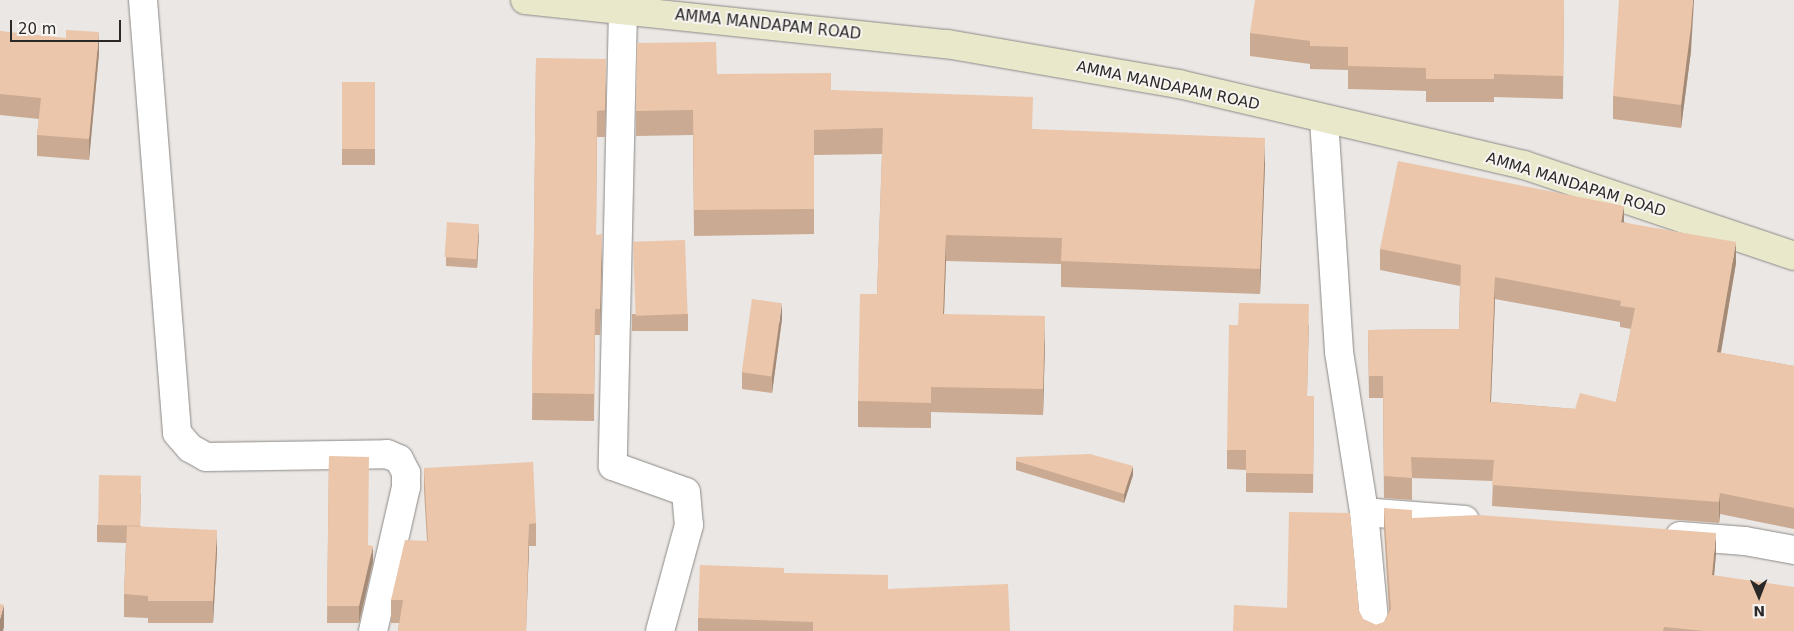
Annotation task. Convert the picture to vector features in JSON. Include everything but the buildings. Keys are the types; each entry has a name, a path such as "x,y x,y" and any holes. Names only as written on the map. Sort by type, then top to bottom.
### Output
{"main road":[{"name":"AMMA MANDAPAM ROAD","path":"525,0 947,44 1179,84 1524,165 1794,256"}],"street":[{"path":"143,0 177,433 190,448 206,457 387,454 399,460 406,473 406,487 373,631"},
{"path":"623,10 613,466 686,492 689,525 660,631"},
{"path":"1324,119 1340,352 1364,512 1375,631"},
{"path":"1364,512 1490,522"},
{"path":"1655,534 1745,541 1794,550"}]}
